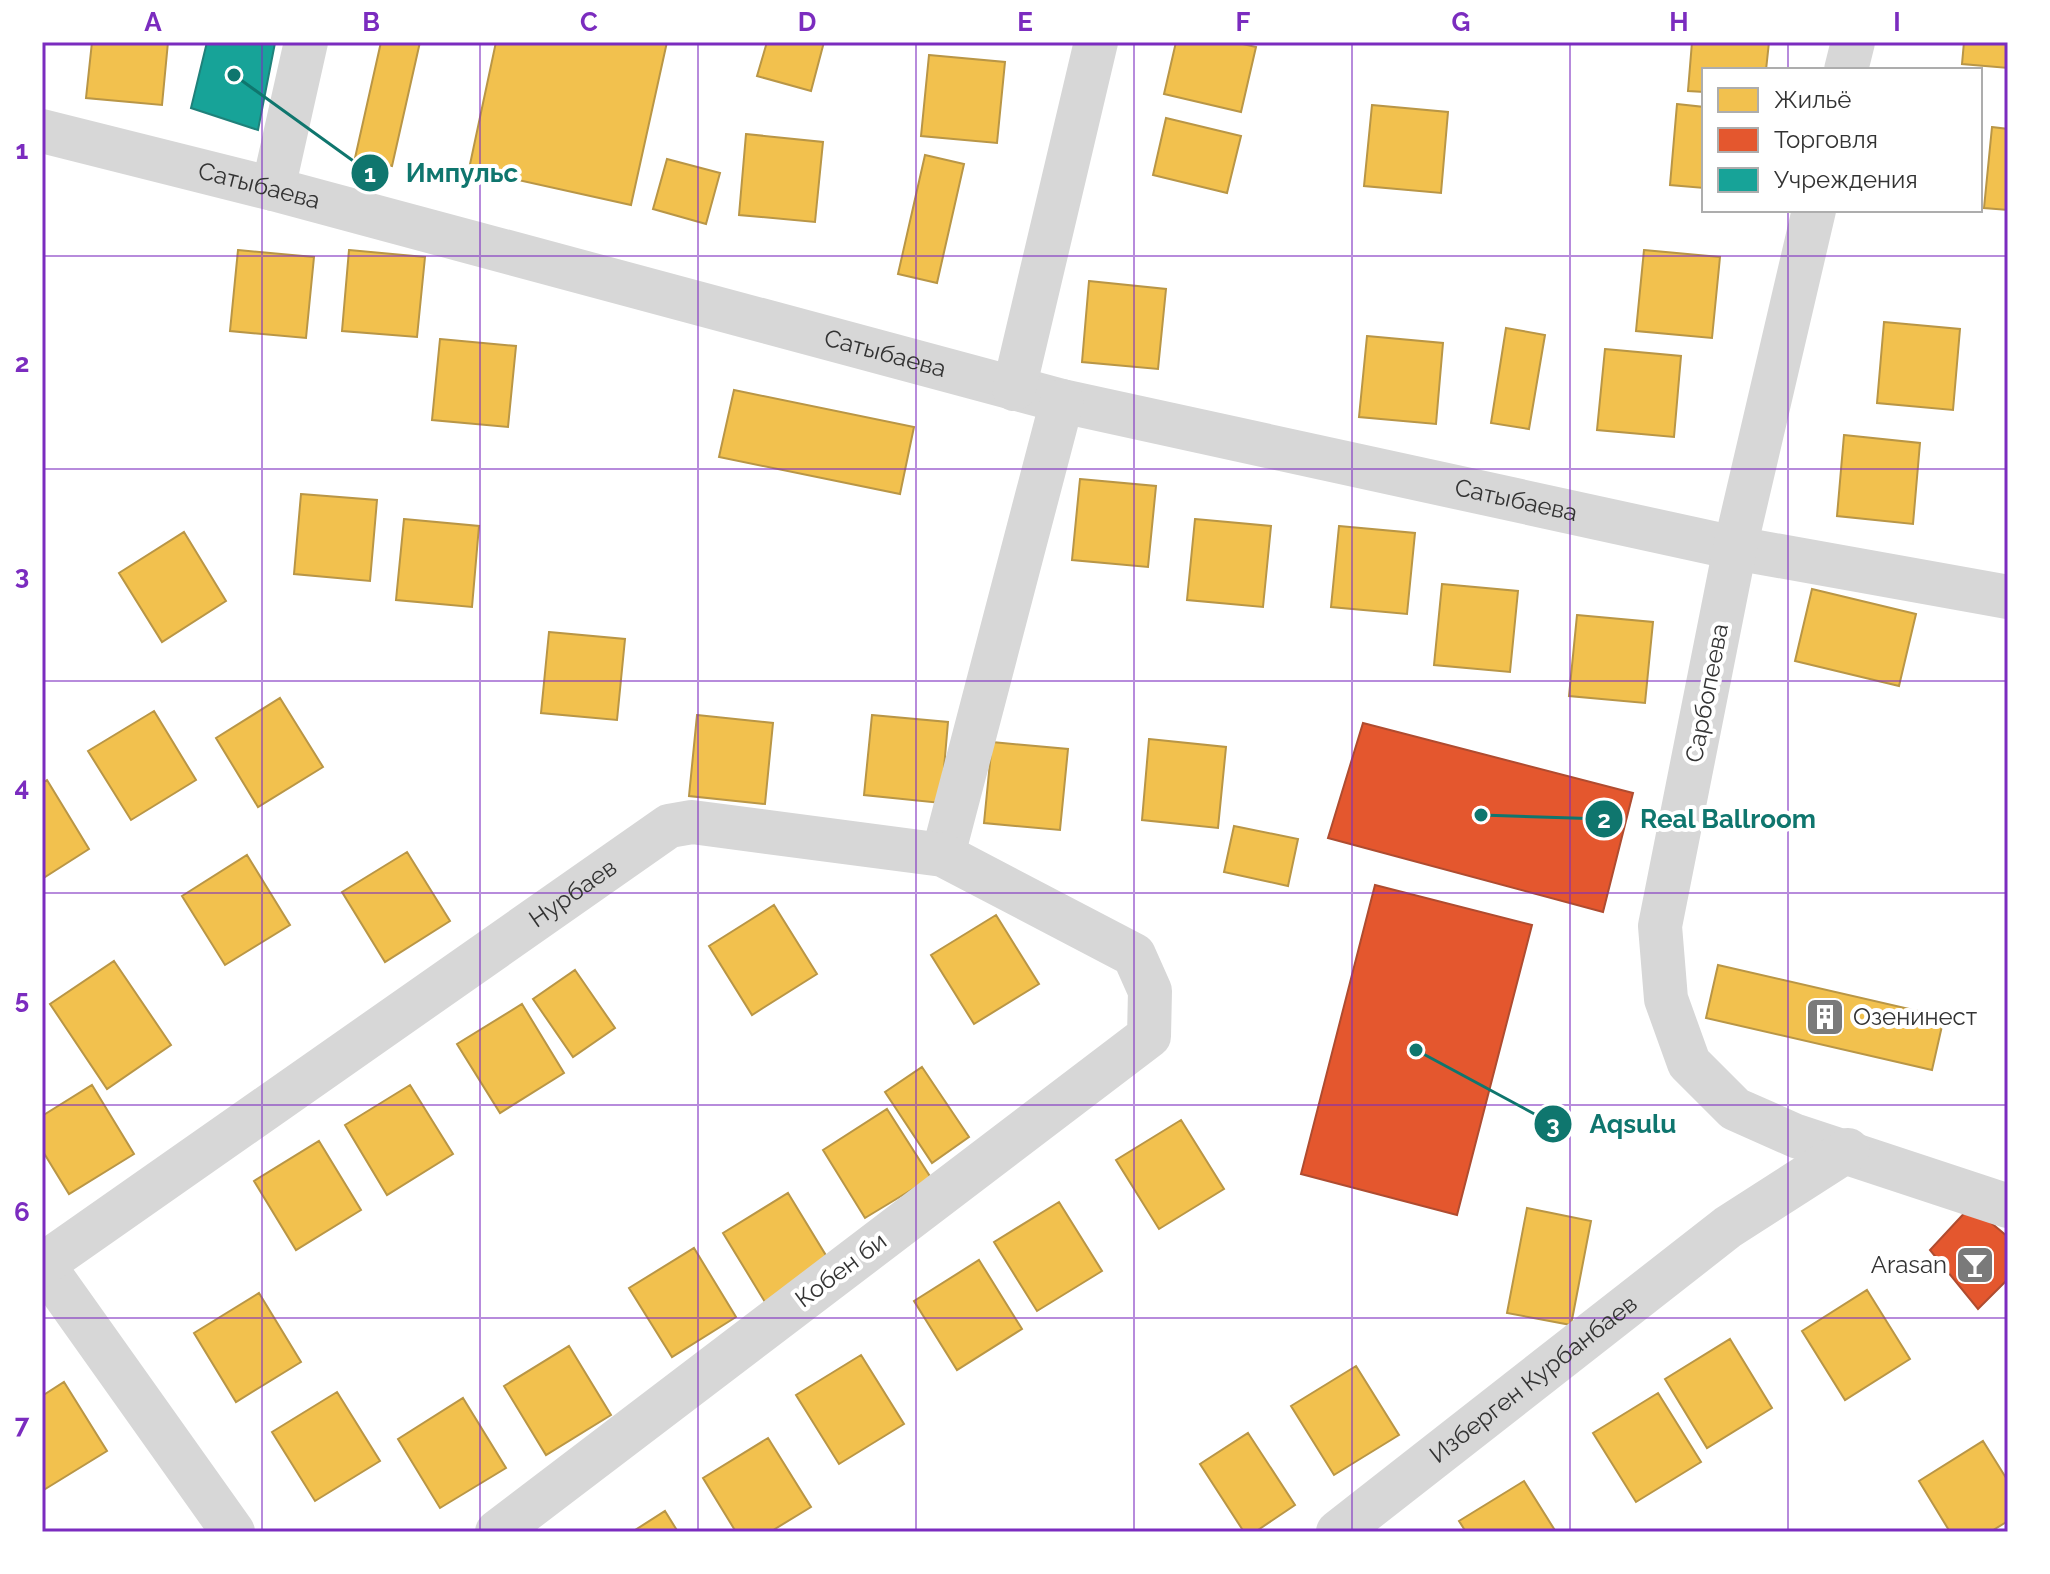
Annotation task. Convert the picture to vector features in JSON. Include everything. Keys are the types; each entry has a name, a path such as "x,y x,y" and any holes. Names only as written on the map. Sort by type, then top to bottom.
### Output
{"street":[{"path":"273,189 306,42"},
{"path":"1014,389 1096,42"},
{"path":"1846,68 1853,42"},
{"name":"Сатыбаева","path":"42,131 273,189 1062,401 1735,548 2008,597"},
{"name":"Сарбопеева","path":"1814,212 1735,548 1660,926 1666,999 1689,1063 1735,1109 1796,1136 1848,1150 2008,1206"},
{"path":"943,855 1062,401"},
{"name":"Нурбаев","path":"42,1264 669,826 692,822 943,855 1134,955 1150,991"},
{"name":"Кобен би","path":"497,1532 1149,1036 1150,991"},
{"name":"Изберген Курбанбаев","path":"1338,1532 1728,1227 1848,1150"},
{"path":"42,1264 233,1532"}],"building: Жильё":[{"path":"92,42 168,42 162,105 86,98"},
{"path":"381,42 420,42 392,166 355,158"},
{"path":"496,42 667,42 631,205 469,169"},
{"path":"767,42 824,42 811,91 757,76"},
{"path":"1176,42 1234,42 1256,47 1241,112 1164,94"},
{"path":"1692,42 1769,42 1766,68 1702,68 1702,92 1688,91"},
{"path":"1964,42 2008,42 2008,68 1962,64"},
{"path":"929,55 1005,62 997,143 921,136"},
{"path":"1677,104 1702,107 1702,188 1670,185"},
{"path":"1372,105 1448,112 1441,193 1364,186"},
{"path":"1166,118 1241,136 1227,193 1153,175"},
{"path":"1992,127 2008,129 2008,210 1984,208"},
{"path":"746,134 823,142 815,222 739,215"},
{"path":"925,155 964,164 937,283 898,274"},
{"path":"667,159 720,173 706,224 653,209"},
{"path":"238,250 314,257 306,338 230,331"},
{"path":"349,250 425,257 417,337 342,331"},
{"path":"1644,250 1720,257 1712,338 1636,331"},
{"path":"1089,281 1166,289 1158,369 1082,362"},
{"path":"1884,322 1960,329 1953,410 1877,403"},
{"path":"1506,328 1545,335 1529,429 1491,423"},
{"path":"1367,336 1443,343 1436,424 1359,417"},
{"path":"440,339 516,346 508,427 432,420"},
{"path":"1605,349 1681,356 1674,437 1597,430"},
{"path":"734,390 914,427 900,494 719,457"},
{"path":"1844,435 1920,443 1913,524 1837,516"},
{"path":"1080,479 1156,486 1148,567 1072,560"},
{"path":"301,494 377,500 370,581 294,574"},
{"path":"404,519 479,526 472,607 396,600"},
{"path":"1195,519 1271,526 1263,607 1187,600"},
{"path":"1339,526 1415,533 1407,614 1331,607"},
{"path":"184,532 226,601 162,642 119,573"},
{"path":"1442,584 1518,591 1510,672 1434,665"},
{"path":"1812,589 1916,614 1899,686 1795,661"},
{"path":"1577,615 1653,622 1645,703 1569,696"},
{"path":"549,632 625,639 617,720 541,713"},
{"path":"280,698 323,767 258,807 216,738"},
{"path":"154,711 196,780 131,820 88,751"},
{"path":"697,715 773,723 765,804 689,796"},
{"path":"872,715 948,722 941,803 864,795"},
{"path":"1149,739 1226,747 1218,828 1142,820"},
{"path":"992,742 1068,749 1060,830 984,823"},
{"path":"47,780 89,849 42,879 42,783"},
{"path":"1234,826 1298,839 1288,886 1224,872"},
{"path":"407,852 450,921 385,962 342,892"},
{"path":"247,855 290,925 225,965 182,896"},
{"path":"774,905 817,974 752,1015 709,946"},
{"path":"996,915 1039,984 974,1024 931,955"},
{"path":"114,961 171,1045 107,1089 50,1004"},
{"name":"Озенинест","path":"1718,965 1944,1017 1932,1070 1706,1018"},
{"path":"575,970 615,1028 573,1057 533,999"},
{"path":"522,1004 564,1073 500,1113 457,1044"},
{"path":"922,1067 969,1137 932,1163 885,1092"},
{"path":"92,1085 134,1154 69,1194 42,1150 42,1116"},
{"path":"410,1085 453,1154 387,1195 345,1125"},
{"path":"887,1109 931,1178 865,1218 823,1150"},
{"path":"1181,1120 1224,1189 1159,1229 1116,1160"},
{"path":"319,1141 361,1210 296,1250 254,1181"},
{"path":"788,1193 830,1262 765,1302 723,1233"},
{"path":"1059,1202 1102,1271 1037,1311 994,1242"},
{"path":"1527,1208 1591,1221 1571,1325 1507,1313"},
{"path":"694,1248 736,1317 672,1357 629,1288"},
{"path":"979,1260 1022,1329 957,1370 914,1301"},
{"path":"1867,1290 1910,1359 1845,1400 1802,1331"},
{"path":"259,1293 301,1362 236,1402 194,1333"},
{"path":"1730,1339 1772,1408 1707,1448 1665,1379"},
{"path":"569,1346 611,1415 546,1455 504,1386"},
{"path":"861,1355 904,1424 839,1464 796,1395"},
{"path":"1356,1366 1399,1435 1334,1475 1291,1406"},
{"path":"64,1382 107,1451 42,1491 42,1396"},
{"path":"337,1392 380,1461 315,1501 272,1432"},
{"path":"1658,1393 1701,1462 1636,1502 1593,1433"},
{"path":"463,1398 506,1468 440,1508 398,1439"},
{"path":"1248,1433 1295,1505 1255,1532 1244,1532 1200,1464"},
{"path":"768,1438 811,1507 770,1532 736,1532 703,1478"},
{"path":"1983,1441 2008,1481 2008,1521 1990,1532 1950,1532 1919,1481"},
{"path":"1524,1481 1556,1532 1466,1532 1459,1521"},
{"path":"665,1511 678,1532 632,1532"}],"building: Торговля":[{"path":"1363,723 1633,793 1603,912 1328,838"},
{"path":"1375,885 1532,925 1457,1215 1301,1174"},
{"name":"Arasan","path":"1971,1206 2008,1237 2008,1279 1978,1309 1930,1250"}],"building: Учреждения":[{"path":"207,42 275,43 258,130 191,108"}],"place":[{"name":"Импульс","path":"234,75"},
{"name":"Real Ballroom","path":"1481,815"},
{"name":"Озенинест","path":"1825,1017"},
{"name":"Aqsulu","path":"1416,1050"},
{"name":"Arasan","path":"1975,1265"}]}
